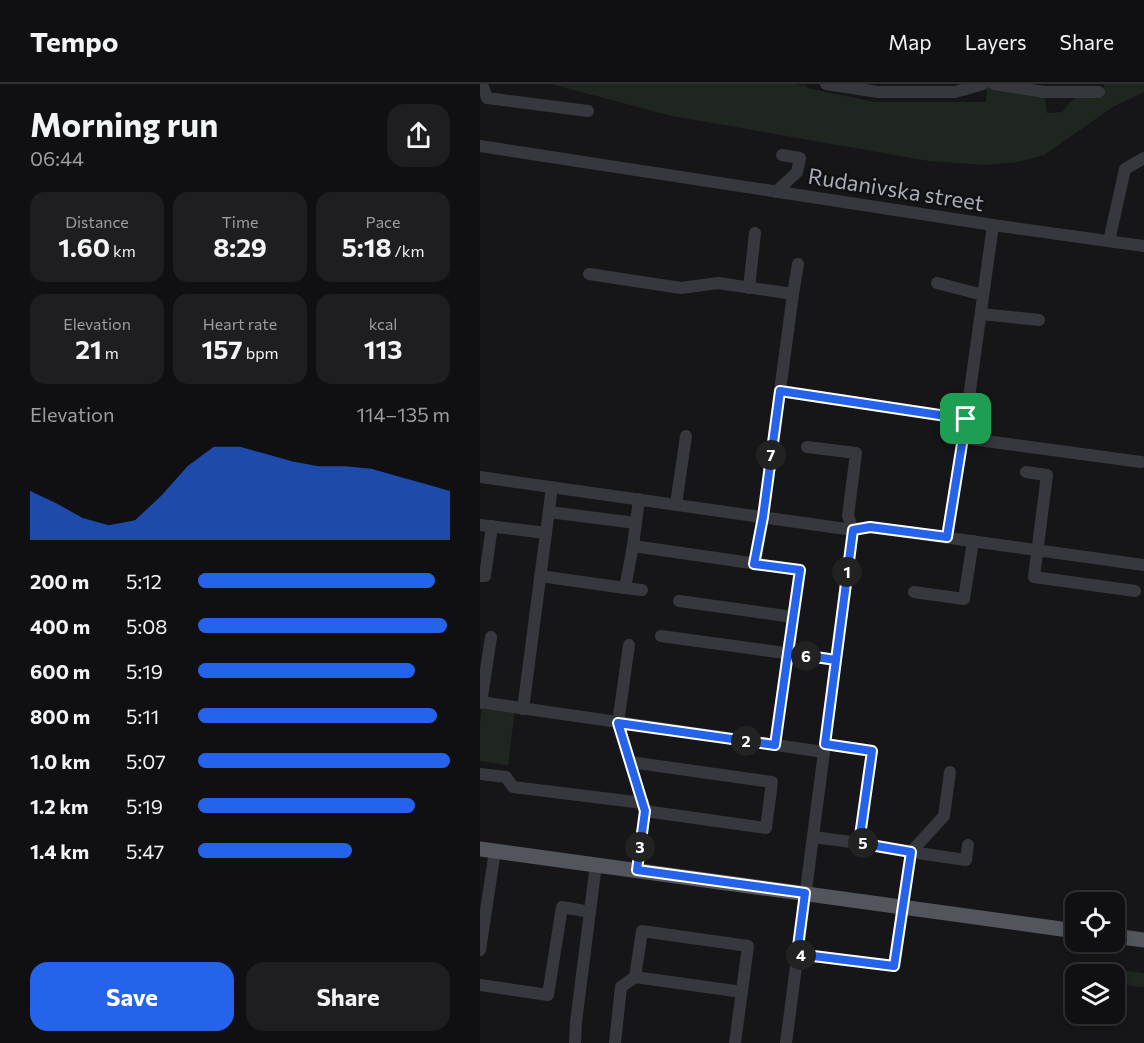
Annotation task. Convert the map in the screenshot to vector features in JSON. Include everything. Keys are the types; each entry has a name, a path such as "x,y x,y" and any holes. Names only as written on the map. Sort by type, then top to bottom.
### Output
{"main road":[{"path":"487,850 1065,929"},
{"path":"1125,937 1144,940"}],"street":[{"path":"482,84 487,99 588,111"},
{"path":"826,84 878,92 955,92 982,84"},
{"path":"994,84 1044,92 1099,92"},
{"name":"Rudanivska street","path":"480,146 993,225 947,537"},
{"path":"776,192 797,172 800,158 782,155"},
{"path":"1109,241 1125,169 1144,158"},
{"path":"993,225 1144,246"},
{"path":"748,288 755,233"},
{"path":"754,564 763,517 798,264"},
{"path":"589,274 681,288 718,283 793,294"},
{"path":"937,283 983,295"},
{"path":"981,314 1039,320"},
{"path":"780,391 966,419"},
{"path":"676,504 686,436"},
{"path":"963,438 1141,462"},
{"path":"786,1043 853,530 848,516 856,453 807,447"},
{"path":"1026,472 1047,475 1034,577 1135,591"},
{"path":"480,477 853,530 870,527 1144,565"},
{"path":"523,709 552,487"},
{"path":"625,588 639,499"},
{"path":"549,512 636,523"},
{"path":"480,576 485,576 486,525 546,533"},
{"path":"914,592 964,599 972,541"},
{"path":"633,546 800,570 775,745"},
{"path":"540,576 642,590"},
{"path":"679,600 793,617"},
{"path":"661,636 836,660"},
{"path":"491,637 481,703 775,745 872,751 859,843"},
{"path":"629,645 618,723 644,807 637,870"},
{"path":"480,774 506,777 513,787 766,828 772,782 630,762"},
{"path":"797,954 894,966 911,852 944,816 950,772"},
{"path":"813,837 966,860 968,845"},
{"path":"480,950 487,850"},
{"path":"575,1043 596,864"},
{"path":"480,985 548,995 562,907 590,912"},
{"path":"636,976 642,931 748,946 735,1043"},
{"path":"615,1043 621,987 636,976 742,992"}],"shaded area":[{"path":"551,84 794,84 875,102 986,102 987,86 1045,97 1047,113 1062,112 1075,97 1104,97 1104,84 1144,84 1144,92 1113,107 1044,155 1018,162 982,165 929,161 672,116"},
{"path":"482,706 515,710 508,765 480,761"},
{"path":"1125,971 1144,973 1144,987 1125,985"}],"route":[{"path":"966,419 780,391 763,517 754,564 800,570 788,653 836,660 825,744 872,751 859,843 911,852 894,966 797,954 805,893 637,870 645,811 618,723 775,745 788,653 836,660 853,530 870,527 947,537 966,419"}]}
